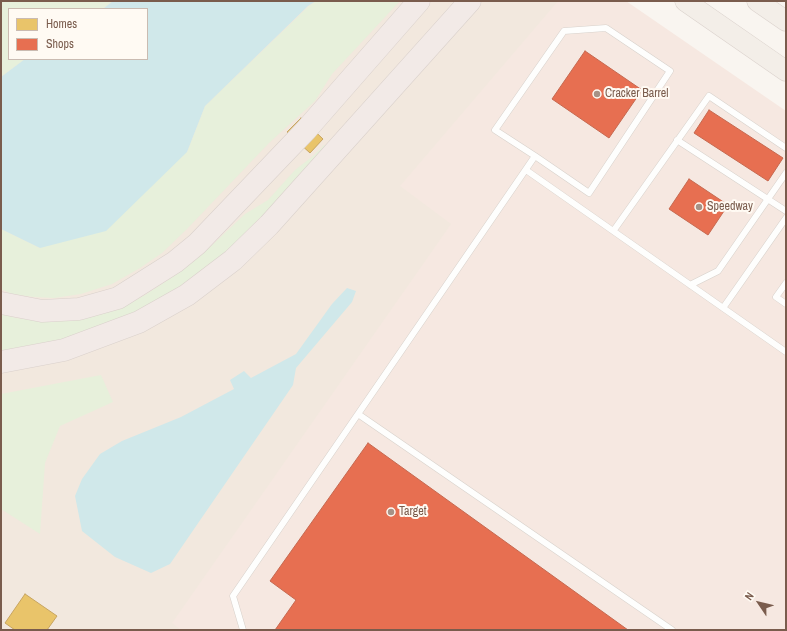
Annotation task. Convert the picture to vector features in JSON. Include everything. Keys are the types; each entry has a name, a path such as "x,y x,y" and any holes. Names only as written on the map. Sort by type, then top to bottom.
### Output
{"highway":[{"path":"1,303 42,311 79,309 118,298 175,262 197,244 306,130 419,1"},
{"path":"1,362 64,350 139,322 187,295 232,260 269,224 470,1"}],"main road":[{"path":"685,1 786,71"},
{"path":"757,1 786,21"}],"lane":[{"path":"606,28 670,71 589,193 536,156 495,130 564,31 606,28"},
{"path":"614,230 709,96 786,148"},
{"path":"677,140 786,212"},
{"path":"243,630 233,596 536,156"},
{"path":"526,170 614,230 786,352"},
{"path":"690,285 718,271 786,173"},
{"path":"723,308 785,222"},
{"path":"786,282 776,297 786,304"},
{"path":"358,414 672,630"}],"shaded area":[{"path":"1,1 626,1 786,630 1,630"},
{"path":"558,1 626,1 786,111 786,630 181,630 172,623 451,224 400,186"}],"green space":[{"path":"3,1 113,1 104,8 8,8 8,60 24,60 1,77 1,3"},
{"path":"316,1 400,1 332,74 315,101 269,143 162,253 112,284 81,294 54,298 34,297 12,294 1,289 1,229 40,248 187,152 205,106"},
{"path":"324,145 326,146 276,202 218,260 154,305 95,332 1,355 1,314 16,318 44,321 120,308 145,295 177,274 210,247 245,214 268,200 295,170"},
{"path":"101,375 113,402 60,426 45,463 40,534 1,509 1,394"}],"water":[{"path":"113,1 316,1 308,6 205,106 187,152 106,231 40,248 1,229 1,77 24,60 148,60 148,8 104,8"},
{"path":"347,288 356,291 352,302 296,368 293,385 170,564 151,573 115,557 82,531 75,496 82,479 100,454 122,441 181,417 234,389 230,380 244,371 251,378 296,354 332,304"}],"building: Homes":[{"path":"301,118 323,139 310,153 287,132"},
{"path":"25,594 57,616 47,630 15,630 5,623"}],"building: Shops":[{"name":"Cracker Barrel","path":"585,51 642,90 609,138 552,99"},
{"name":"Speedway","path":"709,110 783,158 768,181 694,133"},
{"name":"Speedway","path":"689,179 728,205 708,235 669,209"},
{"name":"Target","path":"368,443 628,630 275,630 296,600 270,581"}],"place":[{"name":"Cracker Barrel","path":"597,94"},
{"name":"Speedway","path":"699,207"},
{"name":"Target","path":"391,512"}]}
